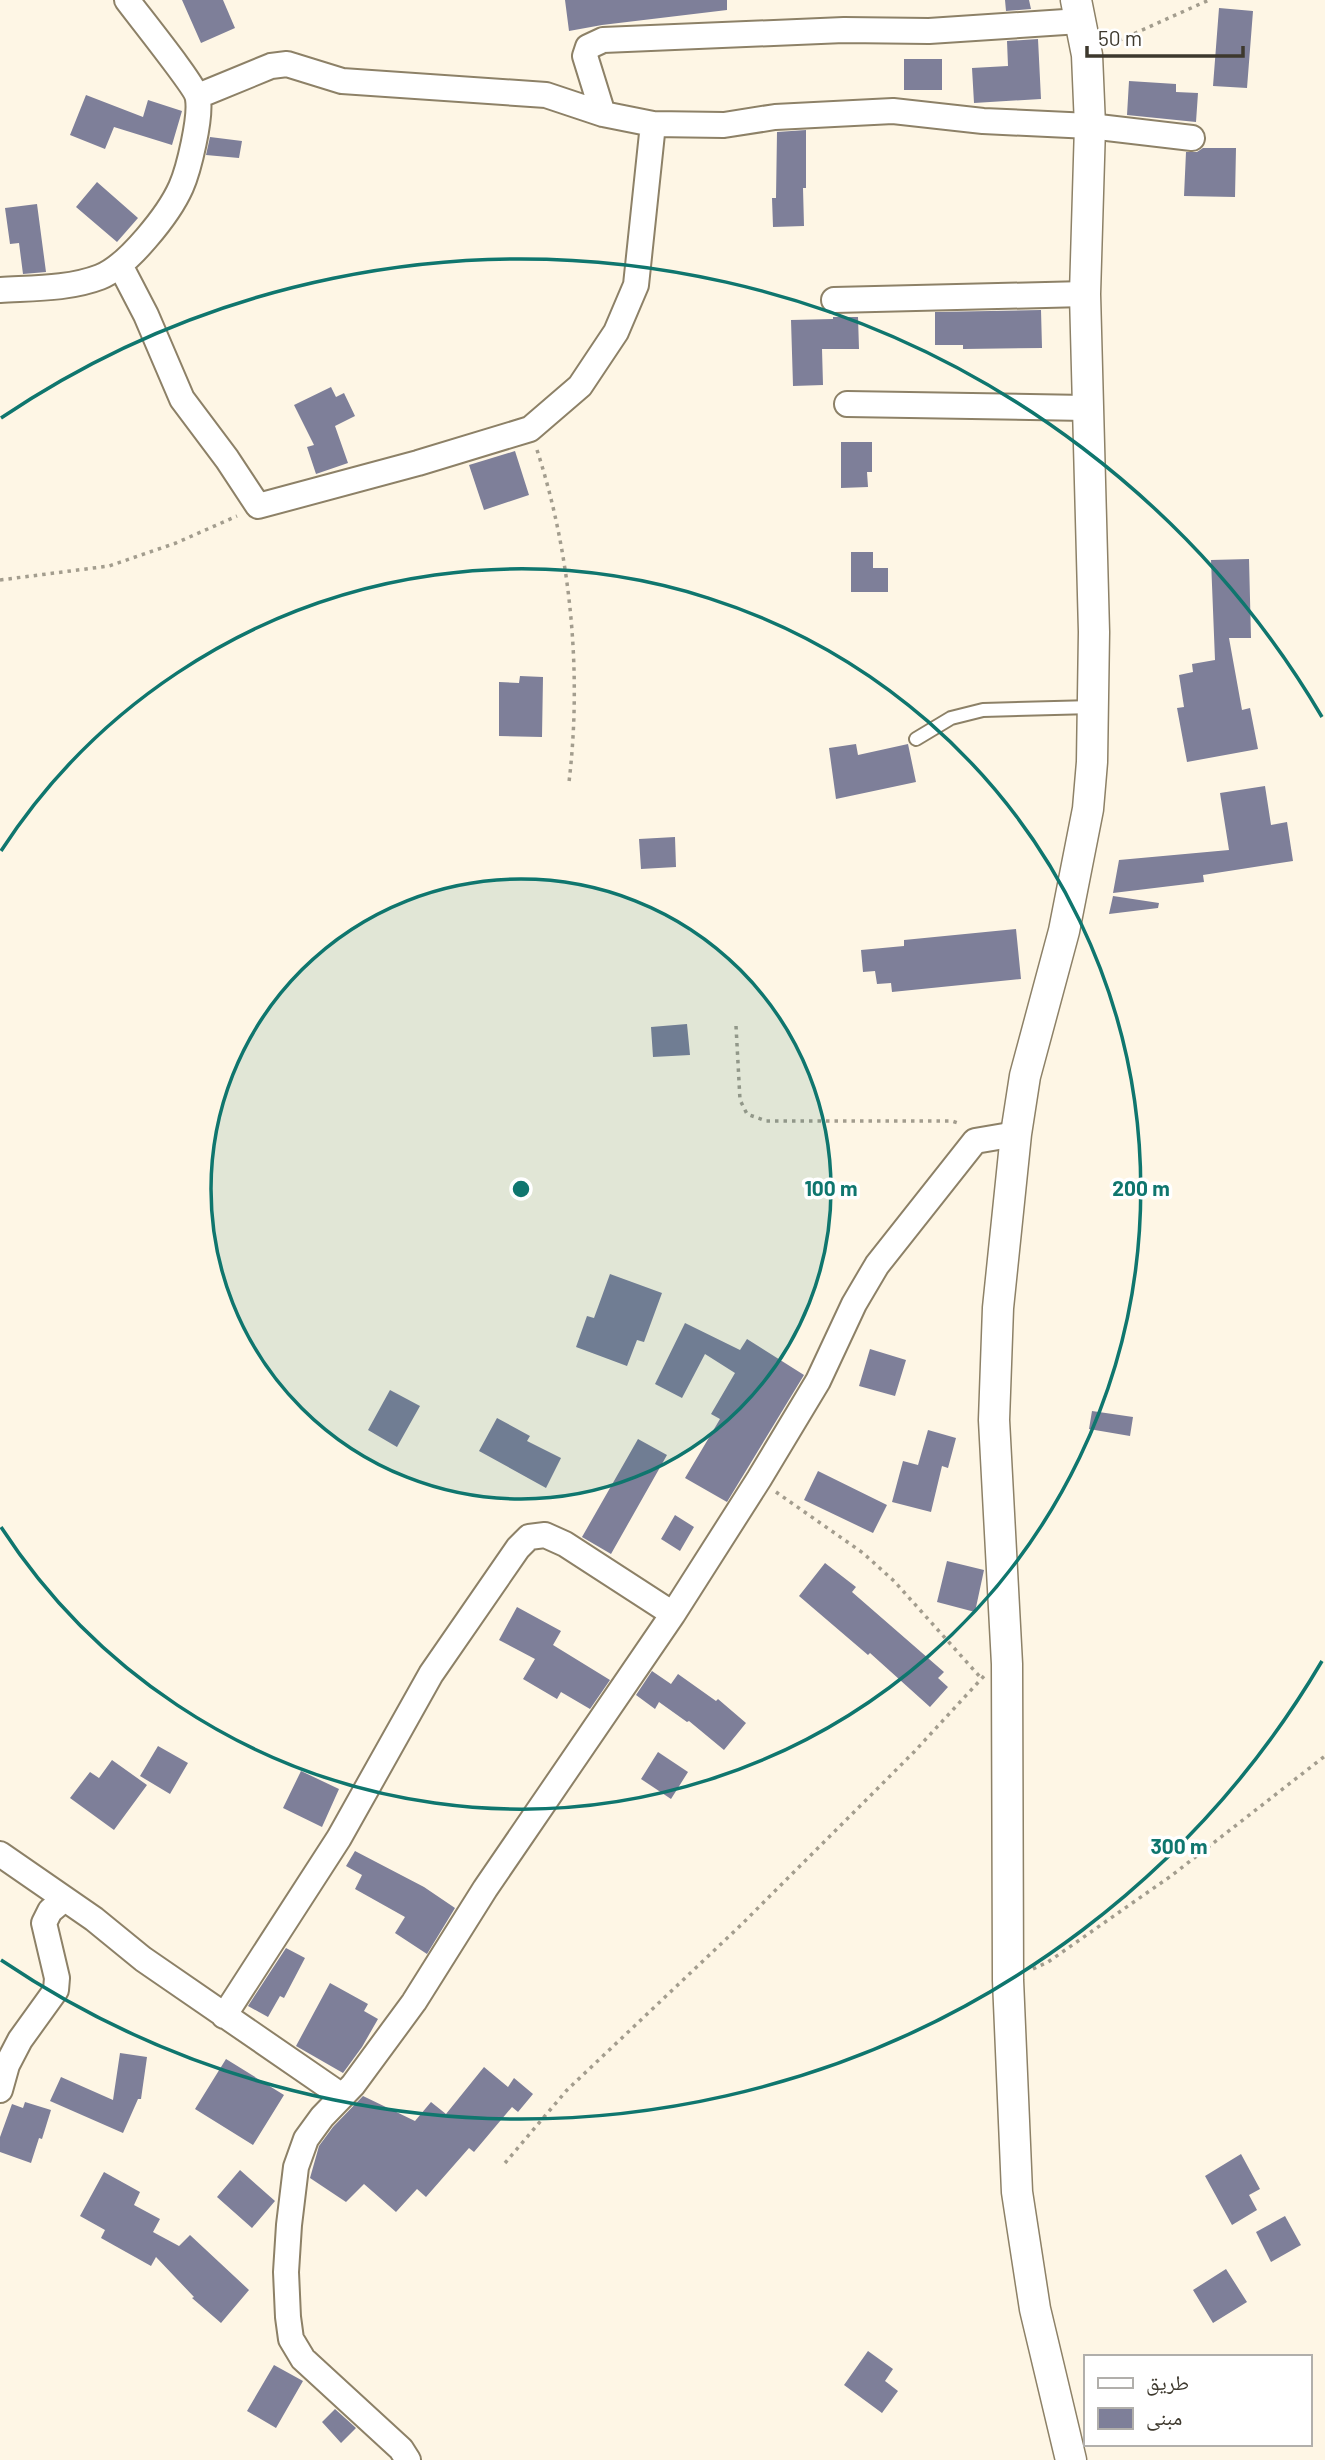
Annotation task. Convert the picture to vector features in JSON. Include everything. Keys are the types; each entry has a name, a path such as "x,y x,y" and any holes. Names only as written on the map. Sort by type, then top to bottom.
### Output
{"street":[{"path":"0,290 58,287 100,277 120,265 148,237 180,187 198,122 198,96 127,0"},
{"path":"603,114 585,56 588,47 603,40 844,30 929,31 1078,11 1087,55 1090,126 1085,294 1094,632 1092,762 1088,809 1064,931 1025,1076 1003,1135 994,1420 1007,1664 1009,1980 1017,2192 1035,2309 1071,2460"},
{"path":"198,96 271,66 287,64 342,81 545,95 603,114 653,124 724,125 775,117 892,111 983,121 1090,126 1192,138"},
{"path":"120,265 146,315 182,399 228,459 258,506 418,463 530,429 580,386 616,332 636,285 653,124"},
{"path":"834,300 1085,294"},
{"path":"847,404 1086,408"},
{"path":"408,2460 401,2449 303,2359 291,2339 286,2272 289,2225 296,2167 306,2139 414,2002 485,1889 673,1614 818,1381 854,1304 877,1265 975,1141 1003,1135"},
{"path":"224,2016 339,1838 431,1674 518,1548 529,1537 545,1535 565,1544 673,1614"},
{"path":"0,1854 94,1919 143,1959 342,2096"},
{"path":"0,2090 20,2040 56,1990 57,1978 44,1923 50,1911 63,1900"}],"lane":[{"path":"916,738 951,718 982,710 1093,707"}],"path":[{"path":"1087,55 1209,0"},
{"path":"530,429 551,493 566,573 574,680 569,782"},
{"path":"0,580 109,566 176,543 258,506"},
{"path":"736,1026 740,1100 747,1114 766,1121 952,1121 1003,1135"},
{"path":"759,1479 863,1553 894,1581 981,1678"},
{"path":"505,2163 567,2090 751,1915 914,1752 981,1678 1007,1664"},
{"path":"1009,1980 1048,1962 1171,1876 1325,1756"}],"building":[{"path":"182,0 223,0 235,28 201,43"},
{"path":"565,0 727,0 727,10 569,31"},
{"path":"1005,0 1029,0 1031,9 1006,11"},
{"path":"1219,8 1253,11 1247,88 1213,86"},
{"path":"1038,39 1041,99 974,103 972,68 1008,66 1007,41"},
{"path":"904,59 942,59 942,90 904,90"},
{"path":"1129,81 1176,84 1176,92 1198,93 1196,122 1127,115"},
{"path":"86,95 143,117 148,100 182,111 172,145 114,127 105,149 70,135"},
{"path":"806,130 804,226 773,227 772,198 776,198 777,132"},
{"path":"210,137 242,141 239,158 206,155"},
{"path":"1203,148 1236,148 1235,197 1184,196 1186,152 1197,152"},
{"path":"97,182 138,218 117,242 76,207"},
{"path":"37,204 46,272 23,274 19,243 10,244 5,208"},
{"path":"1041,310 1042,348 963,349 963,345 935,345 935,312"},
{"path":"858,317 859,349 822,349 823,385 793,386 791,320"},
{"path":"331,387 336,397 344,393 355,416 335,426 348,463 316,474 307,447 314,445 294,405"},
{"path":"841,442 872,442 872,472 867,472 868,487 841,488"},
{"path":"515,451 529,495 484,510 469,465"},
{"path":"851,552 873,552 873,568 888,568 888,592 851,592"},
{"path":"1249,559 1251,638 1229,638 1242,710 1250,708 1258,749 1187,762 1177,708 1184,707 1179,675 1193,672 1192,664 1215,660 1211,560"},
{"path":"520,676 543,677 542,737 499,736 499,682 519,683"},
{"path":"856,744 858,755 908,744 916,782 836,799 829,748"},
{"path":"1265,786 1271,825 1287,822 1293,861 1203,875 1204,882 1113,893 1119,860 1229,850 1220,793"},
{"path":"675,837 676,867 641,869 639,839"},
{"path":"1113,896 1159,903 1158,908 1109,914"},
{"path":"1016,929 1021,979 892,992 891,983 877,984 875,971 863,972 861,950 904,946 904,940"},
{"path":"687,1024 690,1055 653,1057 651,1027"},
{"path":"610,1274 662,1293 644,1342 637,1340 627,1366 576,1347 587,1316 594,1318"},
{"path":"685,1323 740,1350 747,1339 804,1375 727,1502 685,1478 720,1419 711,1414 735,1373 705,1354 682,1398 655,1384"},
{"path":"870,1349 906,1360 895,1396 859,1386"},
{"path":"390,1390 420,1406 397,1447 368,1430"},
{"path":"1092,1411 1133,1417 1130,1436 1089,1429"},
{"path":"497,1418 530,1436 527,1441 561,1458 546,1488 479,1451"},
{"path":"928,1430 956,1438 948,1468 942,1466 931,1512 892,1502 903,1461 918,1465"},
{"path":"638,1439 667,1455 611,1554 582,1537"},
{"path":"818,1471 887,1505 873,1533 804,1500"},
{"path":"675,1515 694,1527 680,1551 661,1539"},
{"path":"947,1561 984,1570 975,1612 937,1602"},
{"path":"825,1563 856,1587 852,1592 944,1672 938,1678 948,1687 930,1707 870,1653 868,1655 799,1596"},
{"path":"517,1607 561,1631 553,1645 610,1680 590,1709 561,1692 557,1699 523,1679 535,1659 499,1640"},
{"path":"652,1671 671,1684 678,1674 716,1701 718,1699 746,1723 724,1750 689,1721 659,1702 655,1709 636,1695"},
{"path":"158,1746 188,1763 170,1794 140,1776"},
{"path":"658,1752 688,1772 671,1799 641,1779"},
{"path":"112,1760 147,1785 114,1830 70,1798 90,1772 99,1778"},
{"path":"301,1771 339,1789 322,1827 283,1808"},
{"path":"355,1851 424,1887 455,1908 427,1954 395,1933 405,1917 355,1889 362,1875 346,1866"},
{"path":"286,1948 305,1958 284,1998 280,1996 268,2017 248,2006"},
{"path":"330,1983 368,2004 364,2011 378,2019 343,2073 296,2046"},
{"path":"120,2053 147,2057 141,2099 138,2099 123,2133 50,2101 61,2077 113,2100"},
{"path":"226,2059 284,2095 253,2145 195,2109"},
{"path":"484,2067 508,2087 514,2078 533,2094 518,2112 512,2107 474,2152 469,2148 426,2197 417,2189 396,2212 364,2184 346,2202 310,2178 319,2146 363,2096 415,2121 431,2102 446,2114"},
{"path":"25,2102 51,2110 31,2163 0,2152 0,2137 12,2104 23,2108"},
{"path":"1241,2154 1260,2189 1249,2195 1257,2210 1232,2225 1205,2176"},
{"path":"240,2170 275,2201 252,2228 217,2197"},
{"path":"104,2172 140,2192 134,2205 160,2219 153,2232 179,2246 190,2235 249,2290 221,2323 192,2298 194,2297 156,2257 151,2266 101,2238 105,2230 80,2216"},
{"path":"1285,2216 1301,2245 1271,2262 1256,2232"},
{"path":"1226,2269 1247,2302 1213,2323 1193,2290"},
{"path":"868,2351 893,2369 885,2381 898,2391 882,2413 844,2385"},
{"path":"274,2365 303,2381 276,2428 247,2411"},
{"path":"335,2409 356,2428 341,2443 322,2422"}]}
